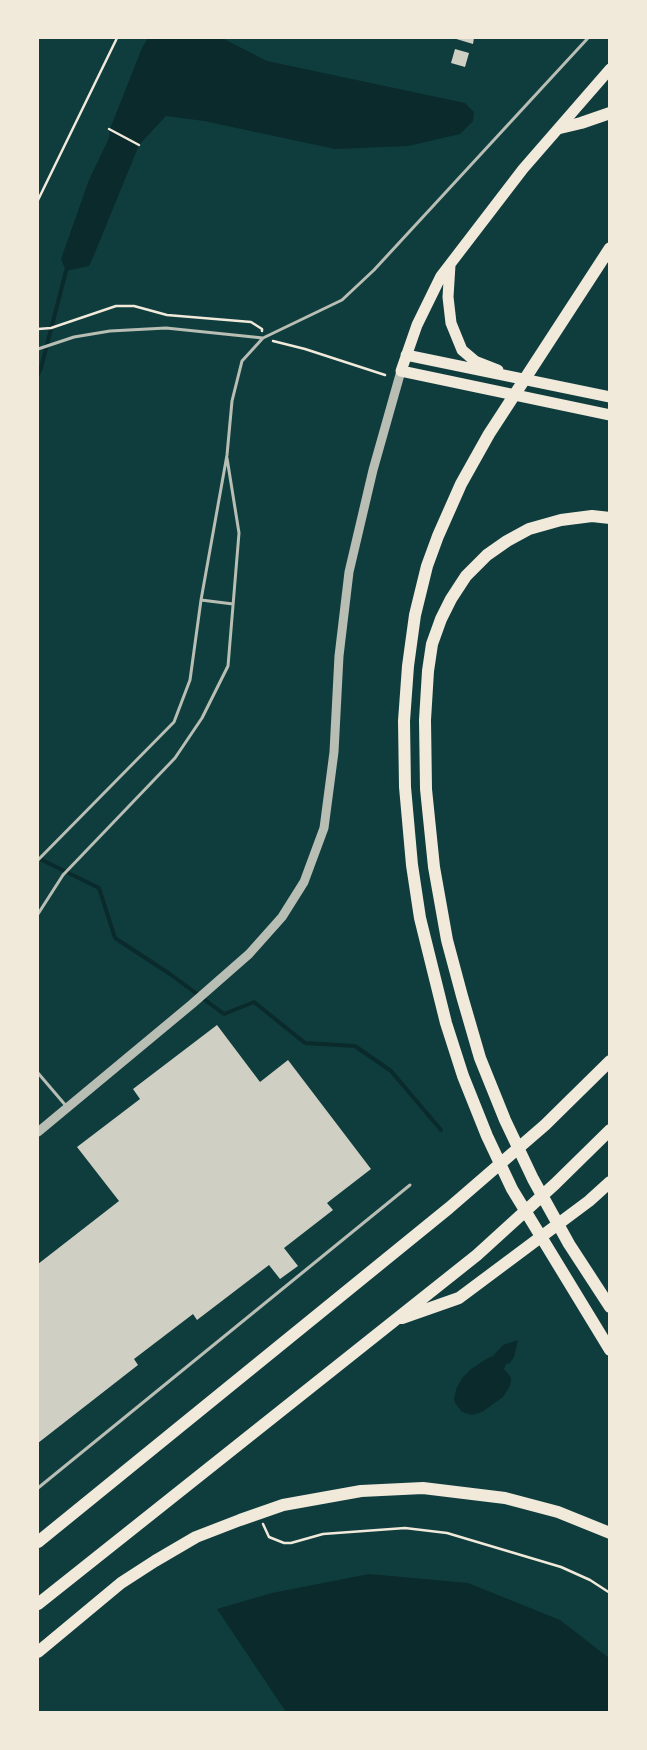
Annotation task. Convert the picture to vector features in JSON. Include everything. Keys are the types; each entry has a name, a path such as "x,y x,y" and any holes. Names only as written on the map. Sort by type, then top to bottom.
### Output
{"highway":[{"path":"560,128 610,113"},
{"path":"610,248 489,434 462,484 438,536 427,566 415,615 408,666 404,721 405,787 412,865 420,918 446,1023 463,1076 487,1136 512,1189 610,1350"},
{"path":"610,518 592,516 561,520 529,529 487,555 466,576 451,599 432,644 425,720 426,790 434,867 447,940 480,1058 505,1120 534,1179 569,1244 610,1307"},
{"path":"38,1542 449,1208 545,1126 610,1061"},
{"path":"38,1604 477,1255 555,1184 610,1130"},
{"path":"393,1321 459,1298 589,1201 610,1182"},
{"path":"38,1652 121,1583 155,1561 196,1537 283,1505 361,1491 423,1488 505,1498 558,1512 610,1534"}],"main road":[{"path":"610,69 524,169 441,276 417,325 401,371 610,415"},
{"path":"450,264 448,298 451,323 462,350 475,361 497,369 508,376"},
{"path":"406,355 610,397"}],"street":[{"path":"38,1131 192,1004 249,954 282,917 304,882 324,828 334,752 339,656 349,572 373,470 401,371"}],"lane":[{"path":"38,860 174,722 190,680 201,600 227,455 232,401 242,361 263,338 342,300 355,288 374,270 588,38"},
{"path":"38,349 74,337 110,331 166,328 263,338"},
{"path":"38,914 63,875 174,758 202,718 228,666 239,533 227,455"},
{"path":"201,600 233,604"},
{"path":"38,1073 67,1108"},
{"path":"38,1488 410,1185"}],"path":[{"path":"38,200 117,38"},
{"path":"110,129 138,145"},
{"path":"258,1514 269,1536 292,1543 323,1534 405,1528 446,1533 561,1567 590,1580 610,1593"}],"water":[{"path":"148,38 222,38 267,61 465,103 474,112 473,121 460,134 408,146 335,149 204,121 166,116 139,145 89,266 66,271 61,259 89,180 109,138 110,129 142,48"},
{"path":"518,1340 514,1357 510,1363 506,1364 504,1369 511,1379 510,1386 503,1397 482,1412 472,1415 462,1412 455,1403 454,1398 457,1387 463,1377 471,1369 493,1356 503,1345"},
{"path":"369,1574 468,1583 560,1620 609,1658 609,1712 286,1712 217,1609 272,1593"}],"building":[{"path":"453,38 474,38 473,44"},
{"path":"455,49 469,53 465,67 451,63"},
{"path":"217,1025 260,1082 288,1060 371,1169 327,1203 333,1210 284,1248 298,1266 280,1279 269,1265 197,1320 193,1314 134,1359 138,1365 38,1443 38,1264 119,1201 77,1147 140,1099 133,1089"}],"waterway":[{"path":"38,374 66,271"},
{"path":"38,858 99,888 115,938 170,974 224,1014 254,1002 305,1043 355,1046 391,1071 441,1130"}]}
